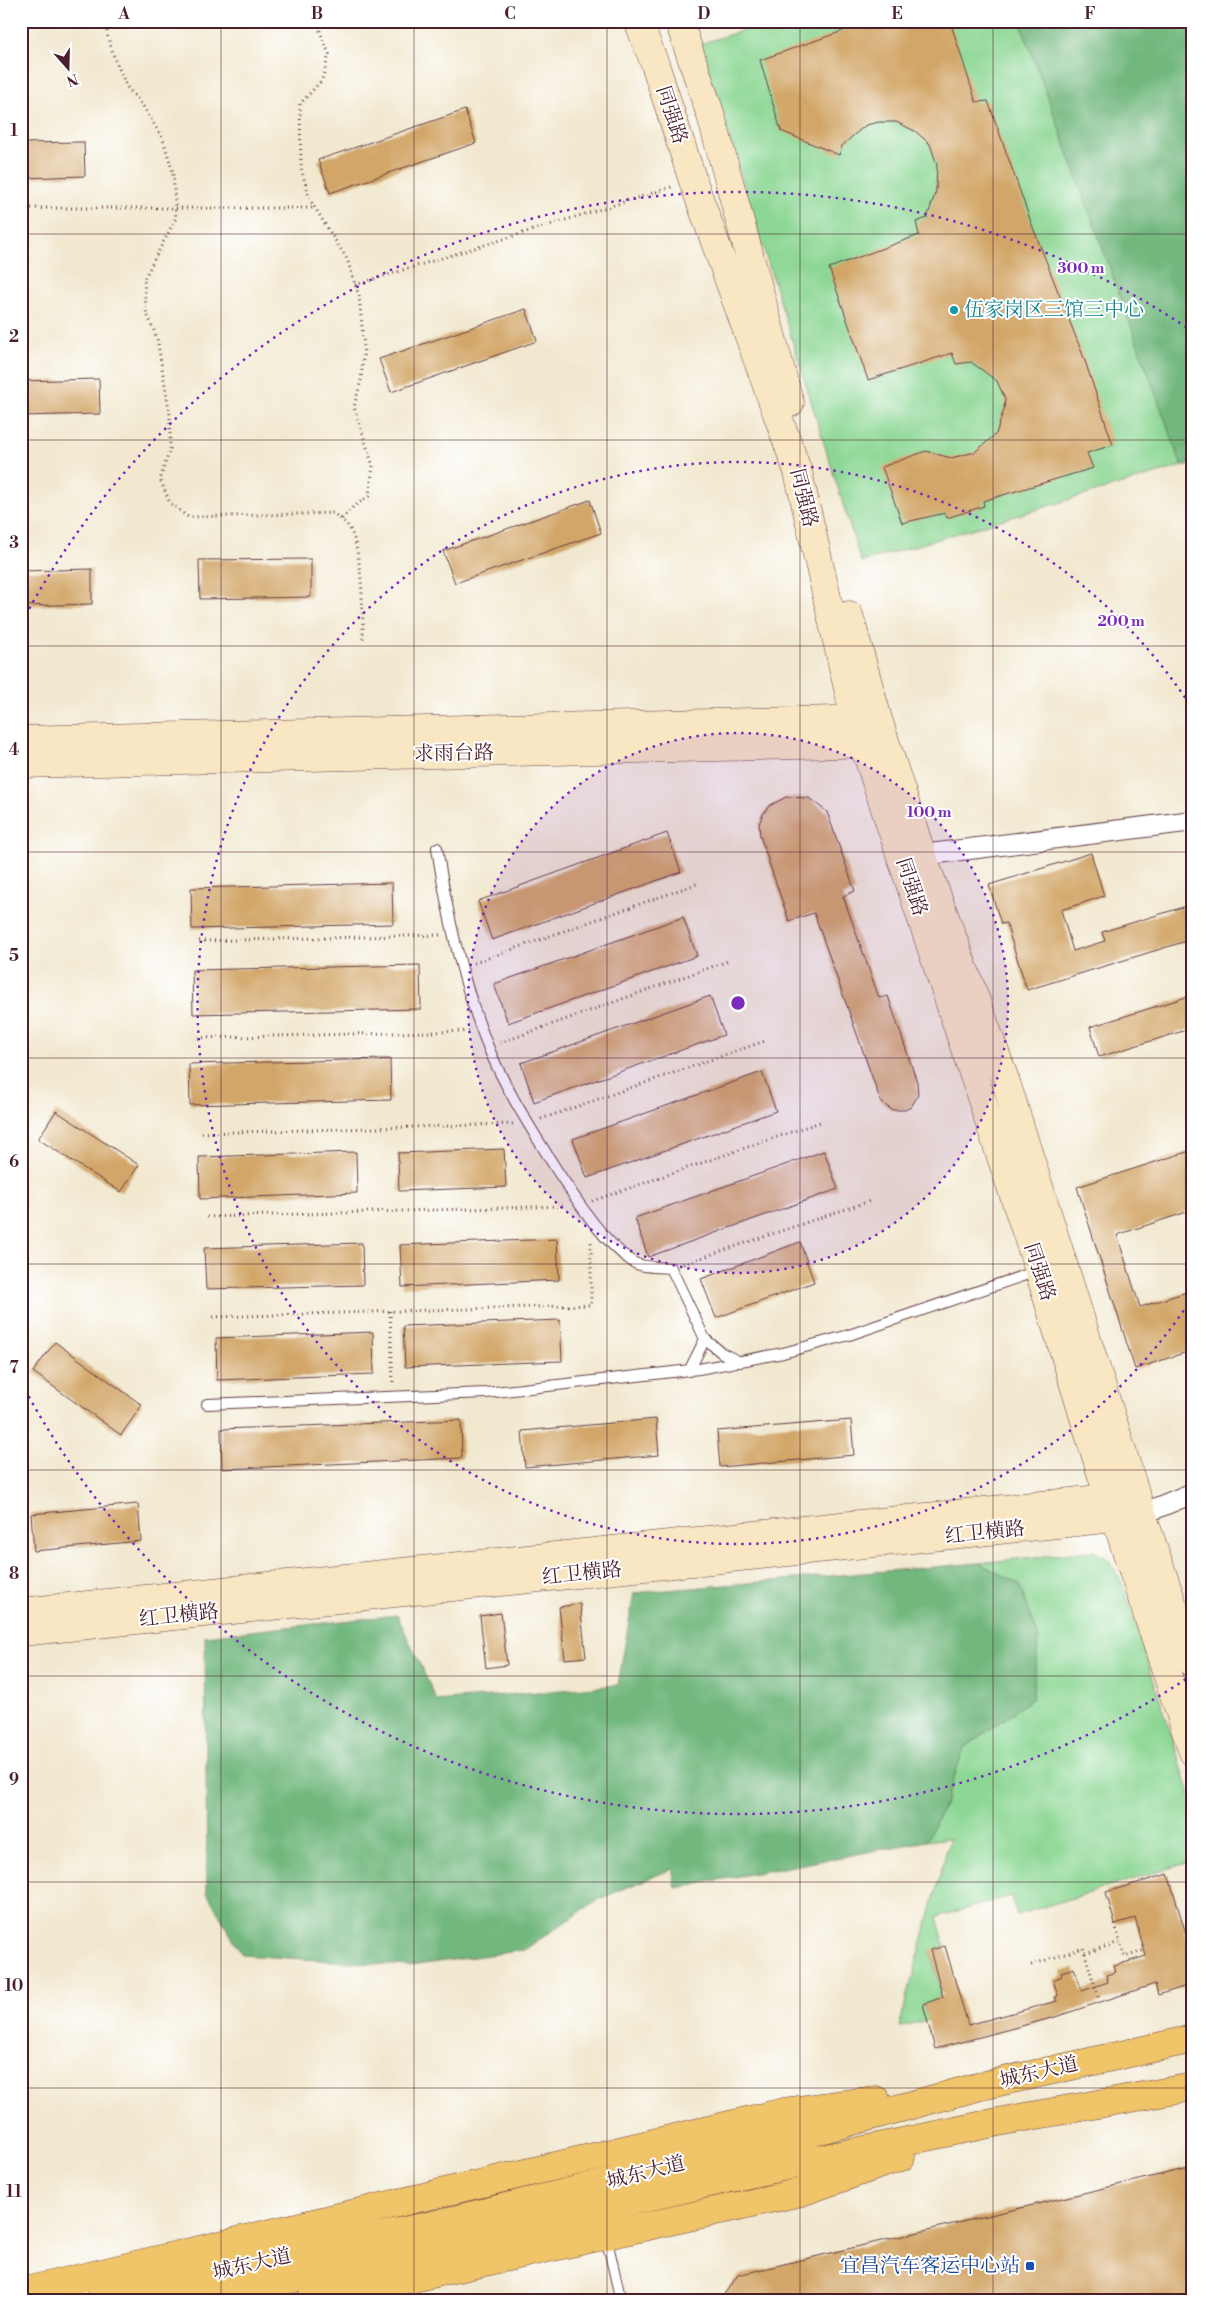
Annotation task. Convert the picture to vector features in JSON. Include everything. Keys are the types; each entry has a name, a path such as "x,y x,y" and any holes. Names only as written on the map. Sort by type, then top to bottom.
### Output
{"main road":[{"name":"城东大道","path":"98,2301 282,2257 442,2223 787,2139 981,2086 1193,2039"},
{"path":"21,2292 784,2112 981,2086"},
{"name":"城东大道","path":"194,2301 744,2175 998,2122 1193,2087"},
{"path":"310,2301 801,2192 998,2122"}],"street":[{"name":"同强路","path":"638,21 655,64 693,180 798,472 870,731 1113,1509 1193,1752"},
{"name":"同强路","path":"679,21 714,126 870,731 922,854 1006,1082 1139,1505 1193,1664"},
{"name":"求雨台路","path":"21,740 870,731"},
{"name":"求雨台路","path":"21,764 870,731"},
{"path":"922,854 1193,821"},
{"path":"1139,1505 1193,1493"},
{"name":"红卫横路","path":"21,1632 1139,1505"},
{"name":"红卫横路","path":"21,1612 1113,1509"}],"lane":[{"path":"437,848 445,900 462,968 482,1030 510,1092 579,1205 612,1244 635,1264 671,1268 705,1339 722,1353 740,1362"},
{"path":"207,1404 486,1393 689,1370 740,1362 783,1354 849,1335 1039,1271"},
{"path":"689,1370 705,1339"},
{"path":"606,2236 621,2301"}],"path":[{"path":"107,21 107,34 127,87 143,106 163,139 173,173 176,218 144,279 146,311 157,338 170,415 170,449 160,479 170,503 188,517 334,513 349,527 356,550 362,597 363,641"},
{"path":"316,21 329,54 322,80 300,104 301,168 310,200 346,259 359,296 364,347 361,380 354,407 374,466 369,496 352,507 341,520"},
{"path":"355,285 693,180"},
{"path":"21,208 316,208"},
{"path":"462,968 699,883"},
{"path":"199,940 454,934"},
{"path":"489,1048 728,961"},
{"path":"198,1038 482,1030"},
{"path":"202,1134 529,1123 765,1041"},
{"path":"207,1217 579,1205 823,1121"},
{"path":"671,1268 870,1201"},
{"path":"213,1317 591,1305 591,1218"},
{"path":"390,1311 393,1396"},
{"path":"1115,1924 1125,1957 1145,1950"},
{"path":"1085,1953 1120,1942"},
{"path":"1031,1965 1083,1948 1099,1999"}],"green space":[{"name":"伍家岗区三馆三中心","path":"773,21 1020,21 1182,466 861,562 700,44"},
{"path":"1020,21 1193,21 1193,464 1182,466"},
{"path":"1093,1551 1110,1560 1124,1587 1193,1803 1193,1861 1017,1915 1011,1896 937,1917 945,1946 930,1951 941,1990 939,1999 923,2004 928,2020 899,2027 950,1838 926,1841 945,1804 964,1748 1032,1699 1039,1638 1019,1584 979,1563"},
{"path":"979,1563 1019,1584 1039,1638 1032,1699 964,1748 945,1804 926,1841 676,1888 672,1869 599,1899 524,1950 410,1966 242,1955 207,1893 205,1636 397,1615 437,1701 618,1685 634,1593"}],"building":[{"name":"伍家岗区三馆三中心","path":"863,21 950,21 976,102 988,101 1032,225 1084,358 1113,445 1087,453 1093,468 983,501 984,506 947,518 945,513 902,523 882,467 926,451 951,458 975,452 996,434 1004,409 1005,399 997,381 971,362 956,364 952,353 868,380 829,268 919,235 916,222 927,218 936,191 937,165 930,144 915,131 896,122 879,122 866,125 842,146 839,155 781,131 760,60 840,32"},
{"path":"465,110 476,143 330,193 318,160"},
{"path":"84,142 85,176 21,178 21,143"},
{"path":"526,309 537,341 391,392 379,359"},
{"path":"99,379 100,414 21,416 21,381"},
{"path":"590,500 601,533 455,583 443,551"},
{"path":"311,559 311,597 200,599 199,560"},
{"path":"92,569 92,604 21,606 21,571"},
{"path":"786,797 809,798 827,812 855,891 843,896 879,998 888,996 917,1082 918,1095 911,1107 905,1110 892,1110 881,1102 814,913 789,921 760,836 759,824 769,806"},
{"path":"667,833 681,872 492,940 478,901"},
{"path":"1091,853 1104,896 1061,910 1073,951 1105,941 1102,932 1193,904 1193,939 1027,990 1006,923 1001,924 989,885"},
{"path":"392,883 393,924 192,929 191,888"},
{"path":"683,917 697,956 508,1023 494,984"},
{"path":"420,965 421,1009 193,1014 192,970"},
{"path":"1193,995 1193,1028 1099,1057 1090,1027"},
{"path":"710,996 724,1035 534,1102 521,1063"},
{"path":"390,1059 391,1100 190,1105 189,1064"},
{"path":"762,1072 776,1111 587,1178 573,1139"},
{"path":"56,1111 139,1165 121,1192 38,1139"},
{"path":"504,1149 506,1187 399,1191 398,1153"},
{"path":"1193,1150 1193,1210 1117,1235 1140,1307 1193,1290 1193,1350 1135,1369 1077,1187"},
{"path":"824,1151 838,1189 648,1257 635,1218"},
{"path":"356,1152 357,1193 200,1199 199,1157"},
{"path":"557,1239 559,1280 402,1287 400,1245"},
{"path":"800,1242 814,1282 716,1318 701,1279"},
{"path":"362,1243 363,1285 206,1289 204,1248"},
{"path":"560,1320 562,1361 405,1367 403,1326"},
{"path":"373,1332 374,1374 217,1380 216,1338"},
{"path":"55,1342 142,1405 121,1435 33,1372"},
{"path":"656,1419 659,1455 525,1467 522,1431"},
{"path":"461,1420 462,1458 222,1469 221,1429"},
{"path":"851,1420 854,1455 720,1467 717,1431"},
{"path":"138,1504 141,1541 34,1551 31,1514"},
{"path":"580,1604 586,1657 565,1659 559,1607"},
{"path":"501,1613 507,1665 486,1668 480,1616"},
{"path":"1168,1874 1193,1957 1193,1984 1158,1995 1155,1984 1055,2017 935,2049 923,2004 943,1997 930,1950 945,1946 968,2025 1057,2001 1055,1997 1058,1996 1053,1980 1062,1976 1061,1972 1074,1968 1082,1991 1108,1982 1106,1975 1116,1972 1114,1966 1146,1956 1135,1918 1115,1924 1106,1892"},
{"path":"1193,2167 1193,2301 719,2301 738,2275"}],"place":[{"name":"伍家岗区三馆三中心","path":"954,310"},
{"name":"宜昌汽车客运中心站","path":"1030,2266"}]}
